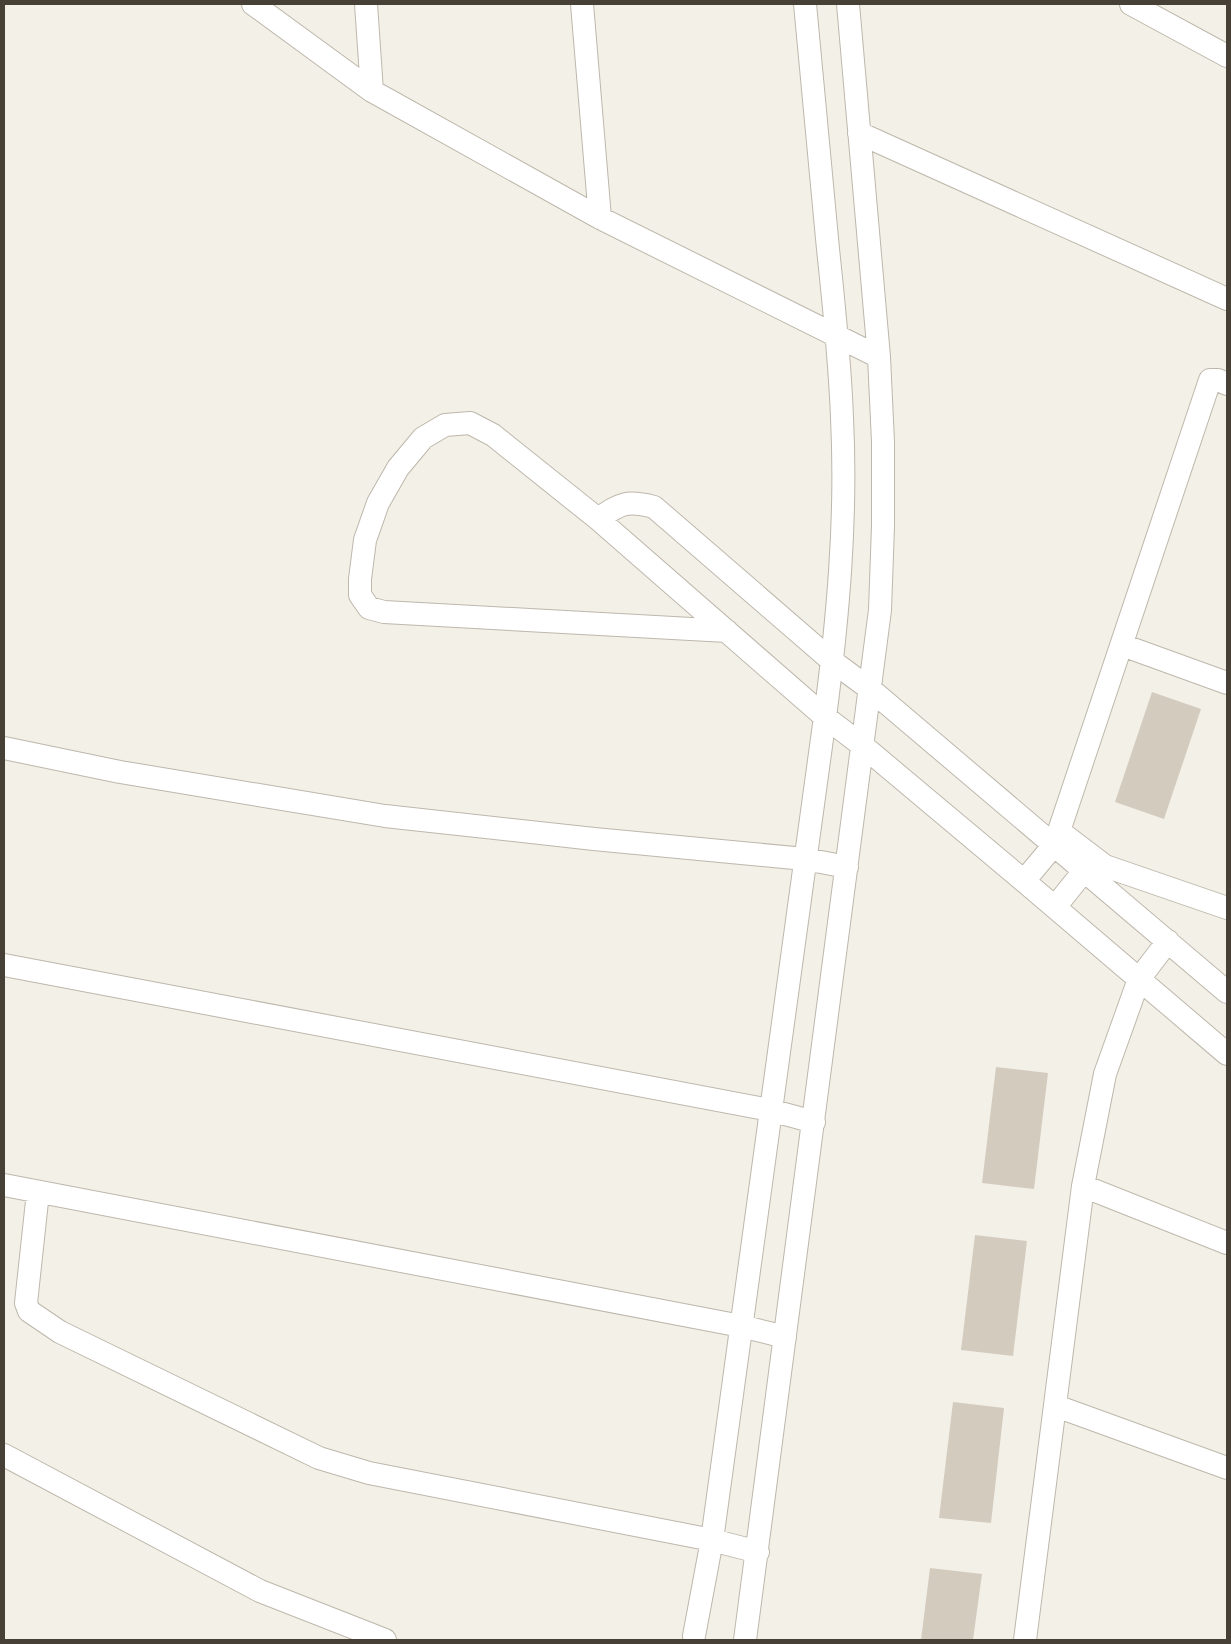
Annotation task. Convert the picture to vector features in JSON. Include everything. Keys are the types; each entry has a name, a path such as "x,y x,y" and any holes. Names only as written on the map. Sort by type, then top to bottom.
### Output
{"street":[{"path":"253,4 372,92 600,218 879,357"},
{"path":"366,4 372,92"},
{"path":"582,4 600,218"},
{"path":"694,1636 712,1540 825,717 840,581 843,500 842,419 805,4"},
{"path":"745,1640 880,610 883,442 879,357 848,4"},
{"path":"1131,4 1227,56"},
{"path":"859,133 1227,300"},
{"path":"1024,881 1056,838 1210,380 1218,380 1227,384"},
{"path":"727,631 384,612 369,608 360,594 365,540 378,502 398,468 423,438 445,425 470,423 493,435 598,519 727,631 825,717 863,746 1227,1054"},
{"path":"598,519 616,506 635,502 654,507 832,661 870,689 1094,868 1168,941 1227,992"},
{"path":"1122,645 1227,683"},
{"path":"4,748 120,772 385,816 604,840 805,858 846,867"},
{"path":"1055,907 1094,868"},
{"path":"1094,868 1227,908"},
{"path":"1028,1639 1083,1186 1105,1074 1139,979 1168,941"},
{"path":"4,965 770,1110 814,1122"},
{"path":"4,1185 741,1326 786,1337"},
{"path":"1083,1186 1227,1242"},
{"path":"38,1192 26,1303 29,1311 60,1332 319,1458 344,1466 378,1475 712,1540 758,1552"},
{"path":"1056,1406 1227,1468"},
{"path":"4,1455 260,1591 385,1640"}],"building":[{"path":"1152,692 1201,709 1164,819 1115,802"},
{"path":"996,1067 1048,1073 1034,1189 982,1183"},
{"path":"975,1235 1027,1241 1013,1356 961,1350"},
{"path":"953,1402 1004,1408 991,1523 939,1518"},
{"path":"930,1568 982,1574 973,1640 921,1640"}]}
